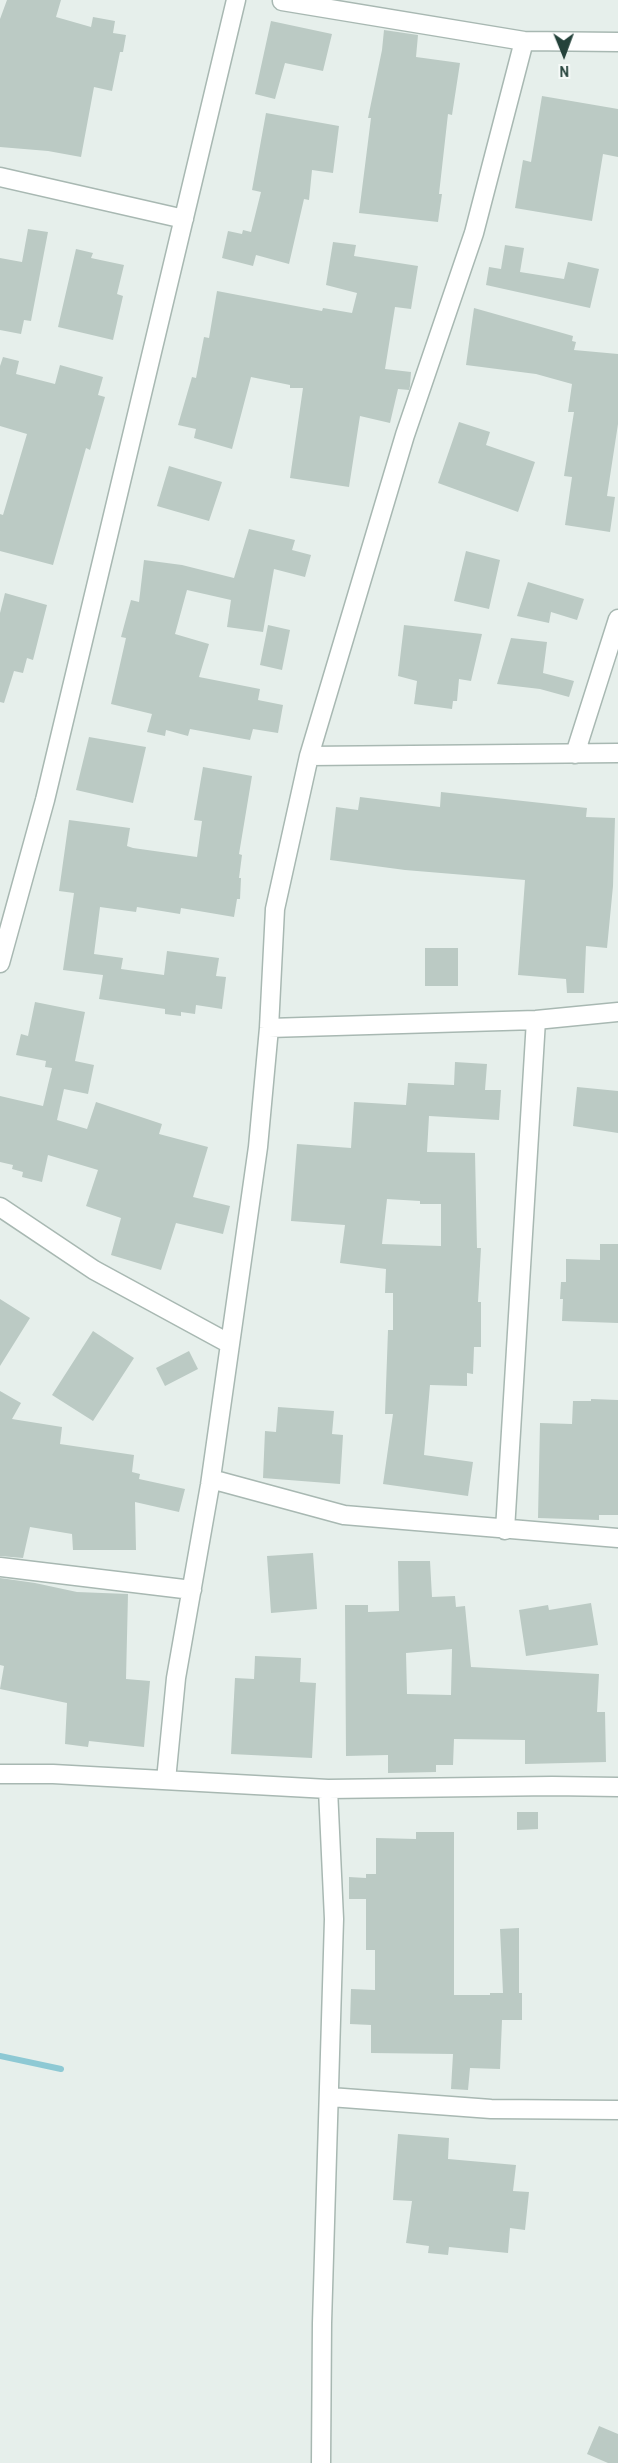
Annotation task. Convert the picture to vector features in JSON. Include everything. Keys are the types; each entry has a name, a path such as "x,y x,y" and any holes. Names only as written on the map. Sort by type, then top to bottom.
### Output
{"street":[{"path":"0,963 45,800 236,0"},
{"path":"282,1 524,41 618,42"},
{"path":"166,1780 176,1678 211,1479 258,1147 269,1028 275,909 309,756 405,435 474,233 524,41"},
{"path":"0,177 184,219"},
{"path":"575,754 618,619"},
{"path":"309,756 618,753"},
{"path":"269,1028 536,1020 618,1012"},
{"path":"505,1530 536,1020"},
{"path":"0,1207 94,1270 230,1344"},
{"path":"211,1479 344,1515 618,1538"},
{"path":"0,1566 192,1590"},
{"path":"0,1774 53,1774 328,1789 618,1787"},
{"path":"321,2463 322,2324 334,1918 328,1789"},
{"path":"330,2097 491,2109 618,2110"}],"building":[{"path":"7,0 61,0 56,17 91,27 93,17 115,21 113,33 126,35 112,91 94,87 81,157 48,151 0,147 0,19"},
{"path":"271,21 332,34 323,71 285,63 275,99 255,94"},
{"path":"384,30 418,35 416,57 460,63 452,115 448,114 438,222 359,213 371,118 368,118"},
{"path":"542,96 618,109 618,157 603,154 592,221 515,208 523,160 531,162"},
{"path":"266,113 339,126 333,173 312,170 309,200 304,199 289,264 256,255 253,266 222,258 228,231 242,234 243,230 251,232 261,192 252,190"},
{"path":"28,229 48,232 31,321 24,320 21,334 0,330 0,258 22,262"},
{"path":"333,242 356,245 354,256 418,266 411,309 395,307 385,369 411,372 409,390 398,389 390,423 360,416 349,487 290,478 303,388 290,388 290,385 251,377 232,449 194,438 196,429 178,425 192,377 196,378 204,337 209,338 217,291 322,311 323,308 352,313 357,293 326,285"},
{"path":"505,245 524,248 520,272 564,279 568,262 599,269 590,308 486,285 489,267 501,269"},
{"path":"76,249 93,253 91,258 124,265 117,294 123,296 113,340 58,327"},
{"path":"474,308 573,336 572,341 576,342 574,350 618,354 618,424 607,496 615,497 610,532 565,525 572,477 564,476 574,412 568,412 572,384 536,374 466,365"},
{"path":"3,357 19,361 16,374 55,384 60,365 103,377 98,395 105,397 90,450 86,448 53,565 0,551 0,514 3,515 27,434 0,426 0,366"},
{"path":"459,422 490,432 486,445 535,462 518,512 438,483"},
{"path":"169,466 222,482 209,521 157,506"},
{"path":"249,529 295,540 292,550 311,555 305,577 274,569 263,632 227,627 231,600 187,590 175,634 209,644 199,677 260,689 258,700 283,705 278,733 253,729 250,740 190,729 188,736 166,730 165,736 147,732 152,714 111,704 126,638 121,637 131,600 139,602 144,560 182,565 234,578"},
{"path":"466,551 500,560 489,609 454,601"},
{"path":"528,582 584,599 577,620 551,612 549,623 517,616"},
{"path":"5,593 47,605 33,660 27,658 23,673 14,671 4,703 0,702 0,613"},
{"path":"268,625 290,630 282,670 260,665"},
{"path":"404,625 482,634 471,681 459,679 457,701 453,701 452,709 414,704 417,681 398,676"},
{"path":"511,638 547,642 543,673 574,681 569,697 540,689 497,684"},
{"path":"89,737 146,747 133,803 76,790"},
{"path":"203,767 252,776 239,854 242,855 239,878 241,878 240,899 237,899 234,917 181,908 180,914 137,907 136,912 100,907 94,954 123,958 121,969 164,975 167,951 219,958 216,976 226,977 222,1009 196,1005 195,1014 181,1012 181,1016 165,1014 165,1009 99,999 103,975 63,970 74,893 59,891 69,820 130,828 127,846 197,857 202,821 194,820"},
{"path":"441,792 587,808 586,817 615,818 613,886 607,948 586,946 584,993 567,993 566,979 518,975 525,880 405,870 330,860 336,807 358,810 360,797 440,807"},
{"path":"425,948 458,948 458,986 425,986"},
{"path":"35,1002 85,1012 75,1061 94,1065 88,1094 64,1089 57,1120 87,1129 96,1102 162,1124 159,1134 208,1147 193,1197 230,1206 223,1234 176,1223 161,1270 111,1255 121,1218 86,1206 98,1170 48,1155 42,1182 22,1177 23,1172 12,1169 13,1165 0,1162 0,1096 43,1106 52,1068 45,1067 46,1061 16,1055 21,1034 28,1036"},
{"path":"455,1062 487,1064 485,1090 501,1090 499,1120 429,1116 427,1152 475,1153 477,1248 481,1248 478,1302 481,1302 481,1347 474,1347 473,1374 467,1373 467,1386 430,1385 424,1455 473,1462 468,1496 383,1484 393,1414 385,1414 388,1330 393,1330 393,1293 385,1293 386,1269 340,1263 345,1225 291,1221 297,1144 351,1148 354,1102 406,1105 408,1083 454,1085","holes":["387,1199 420,1201 420,1204 441,1204 441,1246 382,1244"]},
{"path":"577,1087 618,1091 618,1133 573,1126"},
{"path":"600,1244 618,1244 618,1323 562,1321 561,1282 566,1282 566,1259 600,1260"},
{"path":"0,1299 30,1318 0,1366"},
{"path":"93,1331 134,1358 93,1421 52,1395"},
{"path":"189,1351 198,1369 165,1386 156,1368"},
{"path":"0,1391 21,1403 12,1419 62,1427 60,1444 134,1455 132,1472 140,1474 139,1479 185,1489 179,1512 135,1502 136,1550 73,1550 72,1534 30,1527 23,1558 0,1556"},
{"path":"591,1399 618,1400 618,1515 599,1515 599,1520 538,1518 540,1423 572,1424 573,1401 591,1401"},
{"path":"278,1407 334,1411 332,1434 343,1435 340,1484 263,1478 265,1431 276,1432"},
{"path":"313,1553 317,1609 271,1613 267,1556"},
{"path":"398,1561 430,1561 432,1597 455,1596 456,1607 465,1606 471,1667 599,1674 597,1712 605,1712 606,1762 525,1764 525,1740 454,1739 453,1765 436,1765 436,1772 388,1773 388,1755 346,1756 345,1605 368,1605 368,1612 399,1611","holes":["452,1649 451,1695 407,1694 406,1653"]},
{"path":"0,1578 77,1592 128,1594 126,1679 150,1681 144,1747 89,1741 88,1747 65,1744 67,1703 0,1689 4,1666 0,1665"},
{"path":"591,1603 598,1645 526,1656 519,1610 548,1605 549,1610"},
{"path":"255,1656 301,1658 300,1682 316,1683 312,1758 231,1754 235,1678 254,1679"},
{"path":"517,1812 538,1812 538,1829 517,1830"},
{"path":"416,1832 454,1832 454,1995 503,1993 500,1929 519,1928 519,1993 522,1993 522,2020 502,2020 500,2069 470,2068 468,2090 451,2089 453,2054 371,2053 371,2025 350,2024 351,1989 375,1990 375,1950 366,1950 366,1899 349,1899 349,1877 366,1878 366,1874 376,1874 376,1838 416,1839"},
{"path":"398,2134 449,2138 448,2159 516,2165 513,2191 529,2192 525,2230 510,2228 508,2253 449,2247 448,2255 428,2253 429,2246 406,2243 412,2201 393,2200"},
{"path":"599,2426 618,2434 618,2463 608,2463 587,2454"}],"waterway":[{"path":"0,2056 61,2069"}]}
